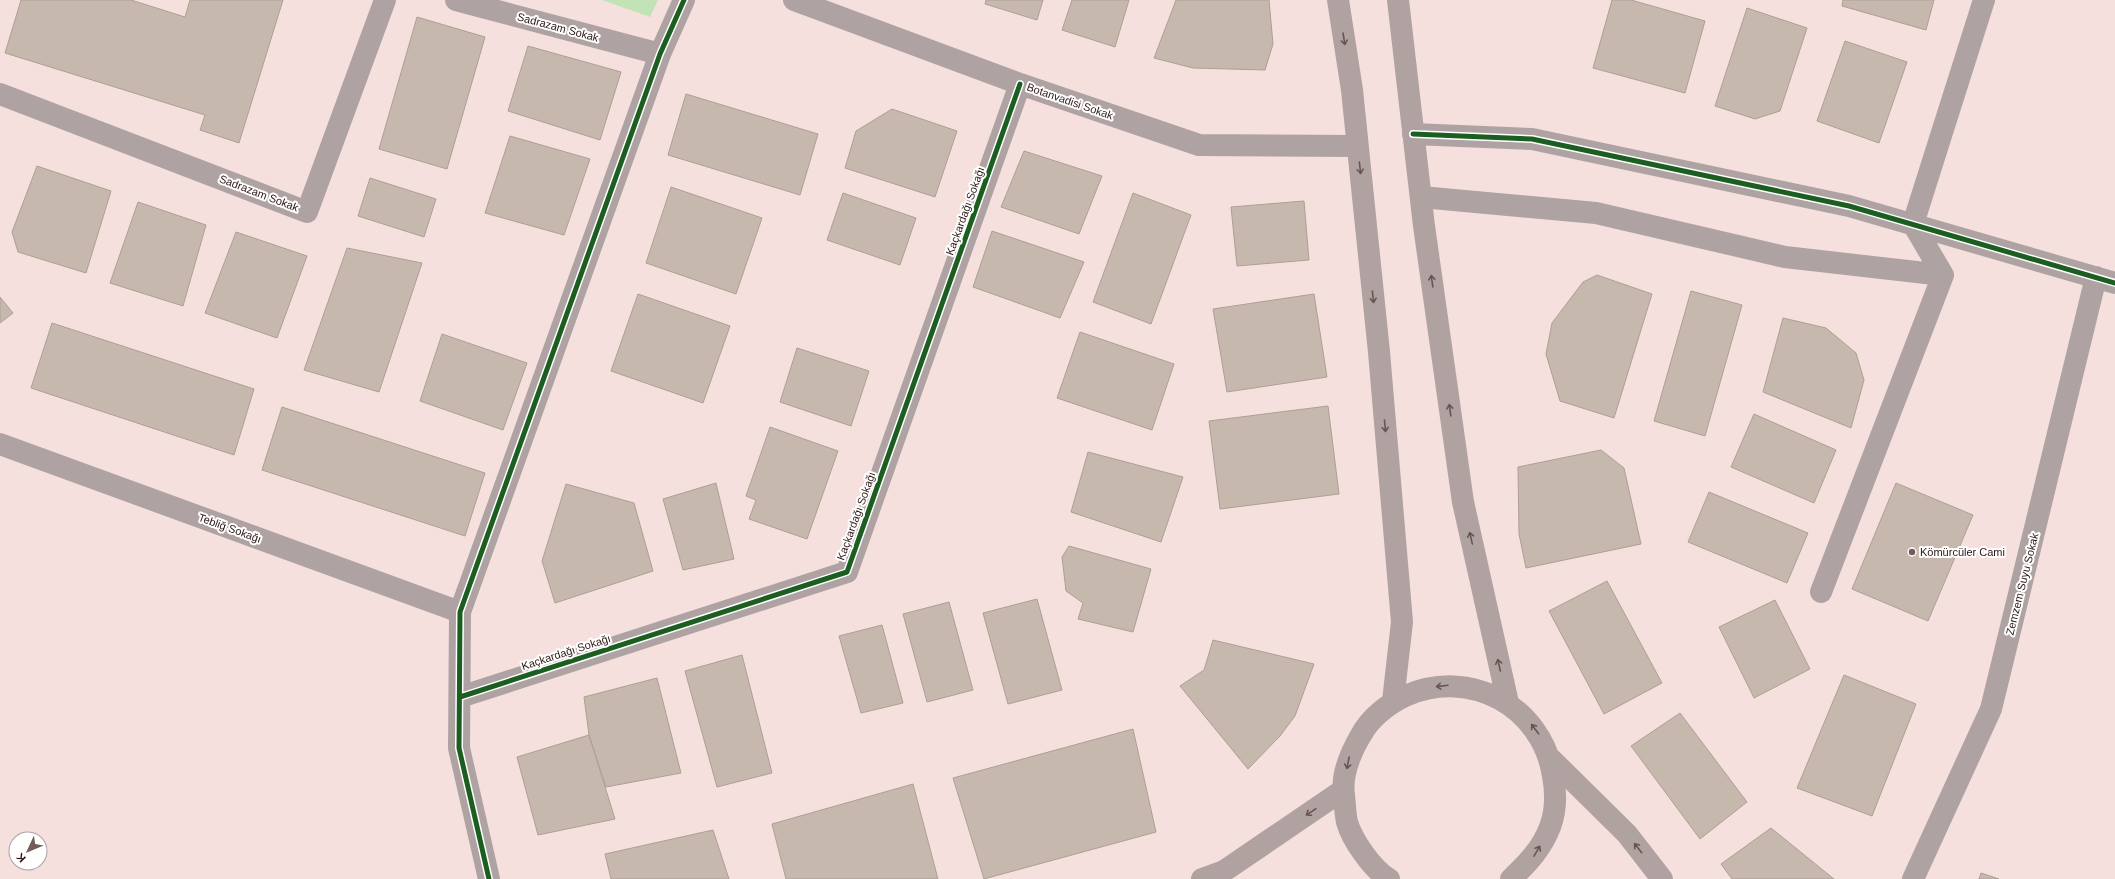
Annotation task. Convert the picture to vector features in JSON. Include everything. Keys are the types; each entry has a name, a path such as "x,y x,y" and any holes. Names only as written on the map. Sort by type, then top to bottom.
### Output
{"main road":[{"path":"1338,0 1352,90 1379,352 1402,622 1394,701"},
{"path":"1398,0 1421,197 1463,502 1508,703"},
{"path":"1389,879 1385,877 1362,852 1348,823 1343,790 1350,755 1367,724 1394,701 1421,689 1451,685 1480,690 1508,703 1527,718 1541,737 1551,759 1556,793 1551,826 1535,856 1511,879"},
{"path":"1551,759 1627,834 1662,879"},
{"path":"1202,879 1224,871 1343,790"}],"street":[{"name":"Sadrazam Sokak","path":"0,94 307,212 385,0"},
{"name":"Sadrazam Sokak","path":"456,0 660,54"},
{"path":"489,879 459,748 460,612 660,54 684,0"},
{"name":"Botanvadisi Sokak","path":"794,0 1020,84 1199,145 1357,146"},
{"path":"1943,275 1913,224 1984,0"},
{"name":"Kaçkardağı Sokağı","path":"460,697 847,572 1020,84"},
{"path":"1413,134 1532,139 1849,206 2105,280"},
{"path":"1421,197 1596,213 1785,257 1943,275"},
{"path":"1821,592 1943,275"},
{"name":"Zemzem Suyu Sokak","path":"1913,879 1991,709 2105,280"},
{"name":"Tebliğ Sokağı","path":"0,444 460,612"}],"green space":[{"path":"602,0 658,0 650,17"}],"building":[{"path":"21,0 131,0 185,17 190,0 283,0 239,143 200,130 205,115 5,53"},
{"path":"986,0 1043,0 1037,20 985,4"},
{"path":"1072,0 1129,0 1115,47 1062,30"},
{"path":"1176,0 1269,0 1273,44 1265,70 1193,68 1154,58"},
{"path":"1612,0 1631,0 1705,21 1685,93 1593,68"},
{"path":"1843,0 1934,0 1926,30 1842,6"},
{"path":"1747,8 1807,28 1780,111 1755,119 1715,106"},
{"path":"417,17 485,37 447,169 379,149"},
{"path":"1845,41 1907,62 1879,143 1817,121"},
{"path":"528,46 621,72 600,140 508,111"},
{"path":"686,94 818,134 800,195 668,155"},
{"path":"892,109 957,131 935,197 845,168 856,131"},
{"path":"510,136 590,159 564,235 485,213"},
{"path":"1024,151 1102,176 1079,234 1001,207"},
{"path":"37,166 111,191 86,273 18,252 12,232"},
{"path":"370,178 436,199 424,237 358,216"},
{"path":"671,187 762,218 736,294 646,263"},
{"path":"843,193 916,218 900,265 827,240"},
{"path":"1133,193 1191,215 1151,324 1093,302"},
{"path":"1304,201 1309,260 1237,266 1231,207"},
{"path":"138,202 206,225 183,306 110,283"},
{"path":"992,231 1084,262 1060,318 973,287"},
{"path":"236,232 307,256 277,338 205,313"},
{"path":"347,248 422,263 379,392 304,370"},
{"path":"1597,275 1652,294 1614,418 1560,401 1546,354 1552,323 1583,282"},
{"path":"1691,291 1742,305 1705,436 1654,421"},
{"path":"638,294 730,326 703,403 611,371"},
{"path":"1314,294 1327,377 1227,392 1213,309"},
{"path":"0,297 13,313 0,323"},
{"path":"1783,318 1826,328 1856,353 1864,380 1851,428 1763,392"},
{"path":"52,323 254,389 234,455 31,388"},
{"path":"1080,332 1174,364 1152,430 1057,398"},
{"path":"442,334 527,363 503,430 420,401"},
{"path":"797,348 869,371 851,426 780,402"},
{"path":"1328,406 1339,494 1220,509 1209,421"},
{"path":"282,407 485,473 465,536 262,470"},
{"path":"1754,414 1836,450 1814,503 1731,467"},
{"path":"770,427 838,451 807,539 749,519 756,500 746,496"},
{"path":"1601,450 1624,468 1641,544 1526,568 1519,534 1518,467"},
{"path":"1088,452 1183,477 1161,542 1071,512"},
{"path":"716,483 734,559 683,570 663,499"},
{"name":"Kömürcüler Cami","path":"1896,483 1973,515 1928,621 1852,589"},
{"path":"566,484 634,503 653,571 555,603 542,561"},
{"path":"1709,492 1808,533 1787,583 1688,542"},
{"path":"1069,546 1151,569 1133,632 1078,619 1083,603 1066,591 1062,557"},
{"path":"1607,581 1662,683 1604,714 1549,611"},
{"path":"1037,599 1062,690 1008,704 983,613"},
{"path":"1775,600 1810,669 1754,698 1719,627"},
{"path":"949,602 973,690 927,702 903,614"},
{"path":"882,625 903,703 861,713 839,636"},
{"path":"1213,640 1314,664 1295,716 1280,736 1248,769 1180,686 1204,670"},
{"path":"742,655 772,773 717,787 685,671"},
{"path":"1844,675 1916,704 1872,816 1797,788"},
{"path":"657,678 681,773 606,787 589,735 584,697"},
{"path":"1680,713 1747,802 1700,839 1631,746"},
{"path":"1133,729 1156,832 984,879 953,778"},
{"path":"589,735 615,819 538,835 517,757"},
{"path":"913,784 938,879 786,879 772,824"},
{"path":"1771,828 1834,879 1732,879 1721,864"},
{"path":"713,830 729,879 611,879 605,854"},
{"path":"1981,873 1999,879 1979,879"}],"cycle path":[{"path":"489,879 459,748 460,612 660,54 684,0"},
{"path":"460,697 847,572 1020,84"},
{"path":"1413,134 1532,139 1849,206 2115,283"}],"place":[{"name":"Kömürcüler Cami","path":"1912,552"}]}
